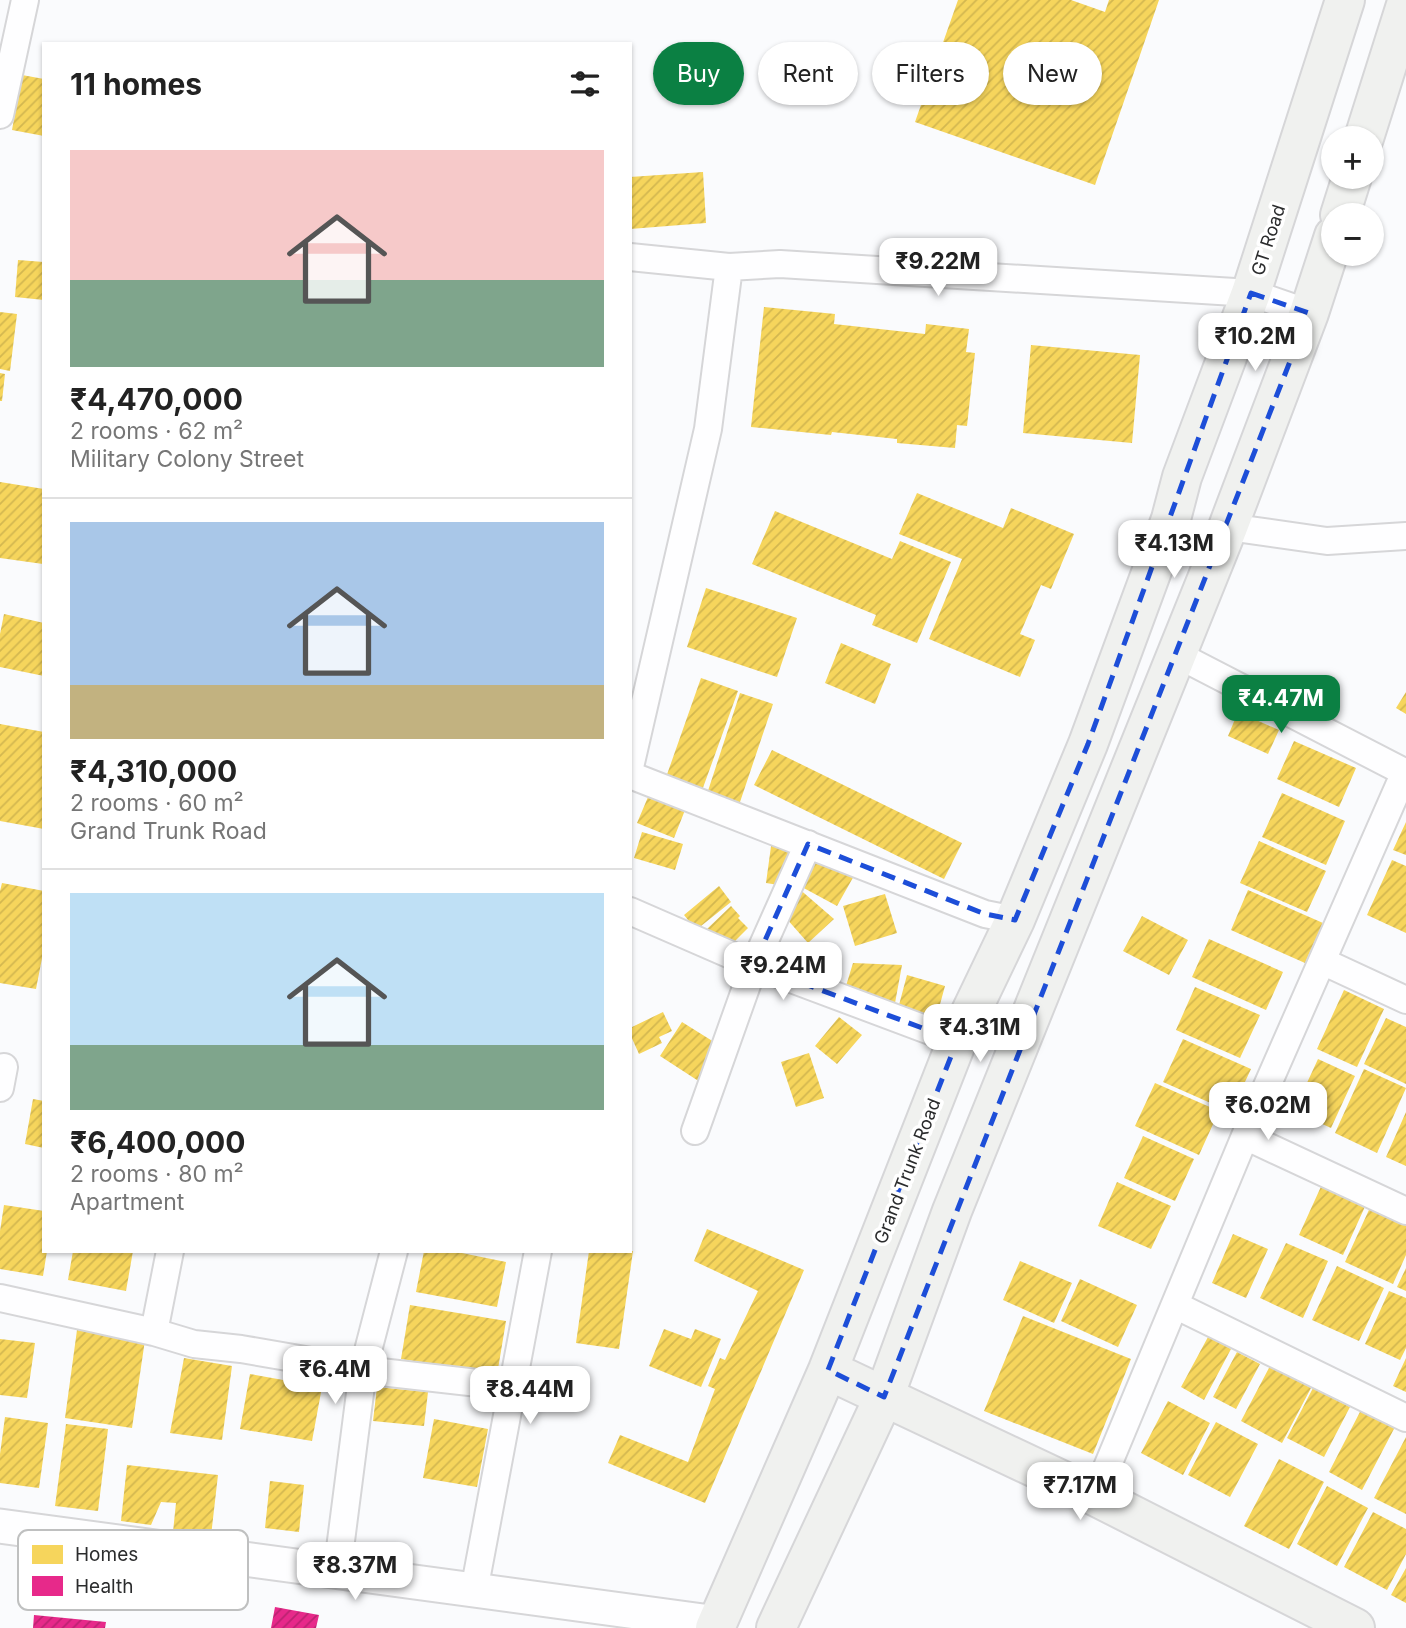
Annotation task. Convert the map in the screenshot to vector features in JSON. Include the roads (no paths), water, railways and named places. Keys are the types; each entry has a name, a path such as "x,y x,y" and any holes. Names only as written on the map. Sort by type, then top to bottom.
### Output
{"main road":[{"name":"GT Road","path":"1182,477 1251,293 1345,0"},
{"path":"1368,126 1406,5"},
{"path":"776,1628 884,1396 952,1212 1228,527 1324,266"},
{"name":"Grand Trunk Road","path":"716,1626 828,1370 957,1041 1016,919 1088,744 1171,519 1182,477"},
{"path":"828,1370 1096,1496 1355,1628"}],"street":[{"path":"0,116 25,0"},
{"path":"632,257 729,267 780,264 1251,293 1309,313"},
{"path":"632,758 708,429 729,267"},
{"path":"1228,527 1327,541 1406,536"},
{"path":"1096,1496 1245,1136 1406,773 1176,654"},
{"path":"632,776 985,914 1016,919"},
{"path":"695,1131 754,965 808,844"},
{"path":"632,912 754,965 957,1041"},
{"path":"1322,961 1406,1000"},
{"path":"1245,1136 1406,1211"},
{"path":"154,1332 170,1253"},
{"path":"337,1572 363,1370 393,1253"},
{"path":"474,1591 538,1253"},
{"path":"0,1298 194,1343 363,1370 513,1387"},
{"path":"1175,1305 1406,1418"},
{"path":"0,1526 29,1530"},
{"path":"248,1560 716,1626"}]}
